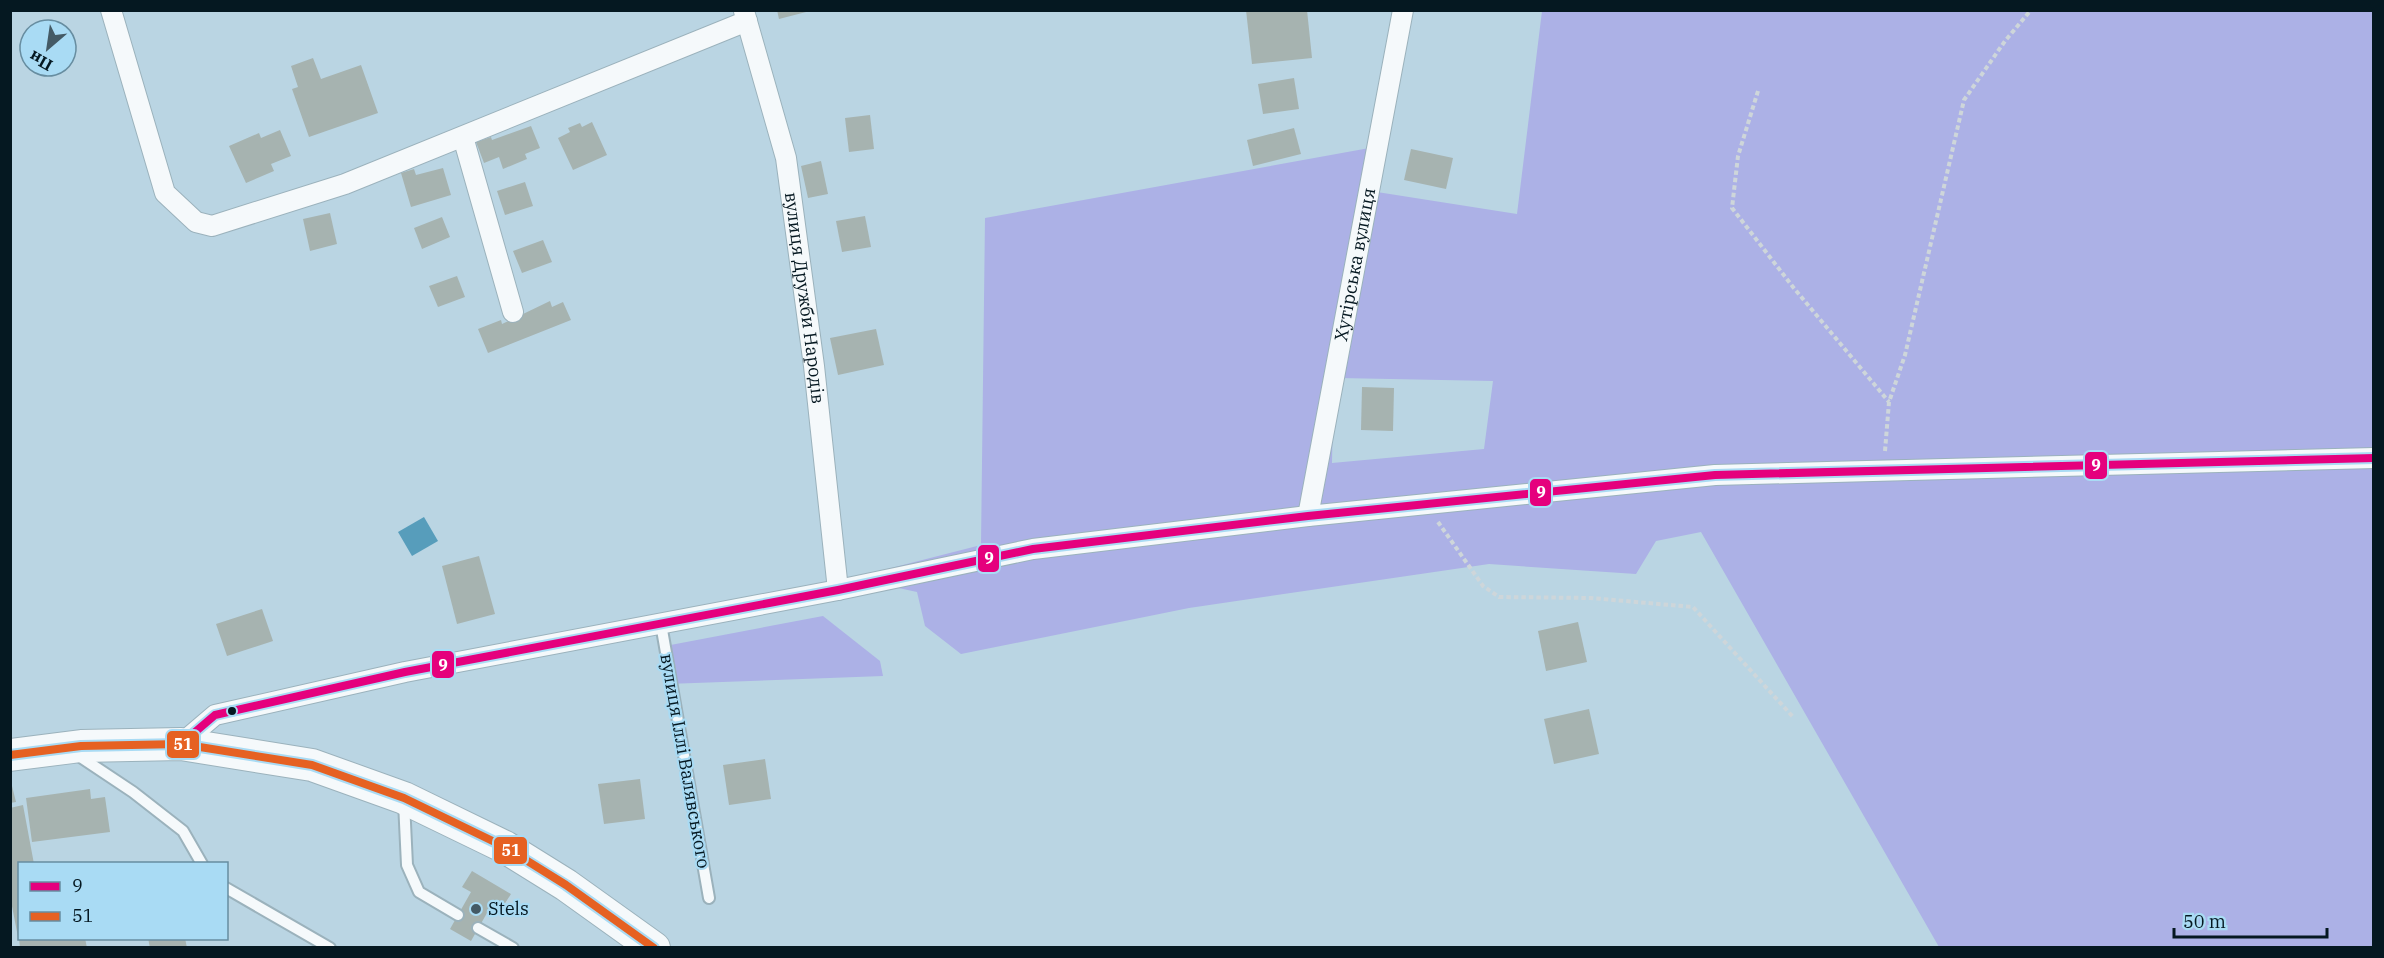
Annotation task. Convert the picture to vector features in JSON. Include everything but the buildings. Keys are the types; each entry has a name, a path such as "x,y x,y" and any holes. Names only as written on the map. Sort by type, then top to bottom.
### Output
{"main road":[{"path":"10,755 69,748 181,744 312,765 404,798 506,847 566,885 643,945"}],"street":[{"path":"111,10 165,193 196,222 212,226 290,203 463,137 746,16"},
{"name":"Хутірська вулиця","path":"1308,516 1404,10"},
{"name":"вулиця Дружби Народів","path":"746,16 786,158 814,366 838,590"},
{"path":"463,137 513,312"},
{"path":"181,744 215,715 405,672 838,590 1033,549 1308,516 1715,475 2373,458"}],"lane":[{"name":"вулиця Іллі Валявського","path":"660,624 709,898"},
{"path":"69,748 183,831 201,862"},
{"path":"404,798 407,865 419,892 458,915"},
{"path":"228,889 330,948"},
{"path":"478,928 513,948"}],"path":[{"path":"1884,470 1889,402 1905,355 1964,100 2005,41 2031,10"},
{"path":"1758,91 1738,156 1732,208 1792,287 1889,402"},
{"path":"1426,504 1483,586 1499,597 1591,598 1693,607 1794,718"}],"shaded area":[{"path":"1542,11 2373,11 2373,947 1939,947 1701,532 1656,541 1636,574 1489,564 1189,608 961,654 925,626 917,592 852,578 981,545 985,218 1386,145 1377,192 1517,214","holes":["1339,378 1493,381 1484,449 1332,463 1333,407"]},
{"path":"424,517 438,541 412,556 398,532"},
{"path":"823,616 880,661 883,676 667,684 660,647"}],"transit line":[{"name":"9","path":"181,744 215,715 405,672 838,590 1033,549 1308,516 1715,475 2374,458"},
{"name":"51","path":"10,755 81,746 181,744 312,765 404,798 505,847 566,885 654,948"}],"place":[{"name":"Stels","path":"476,909"}]}
